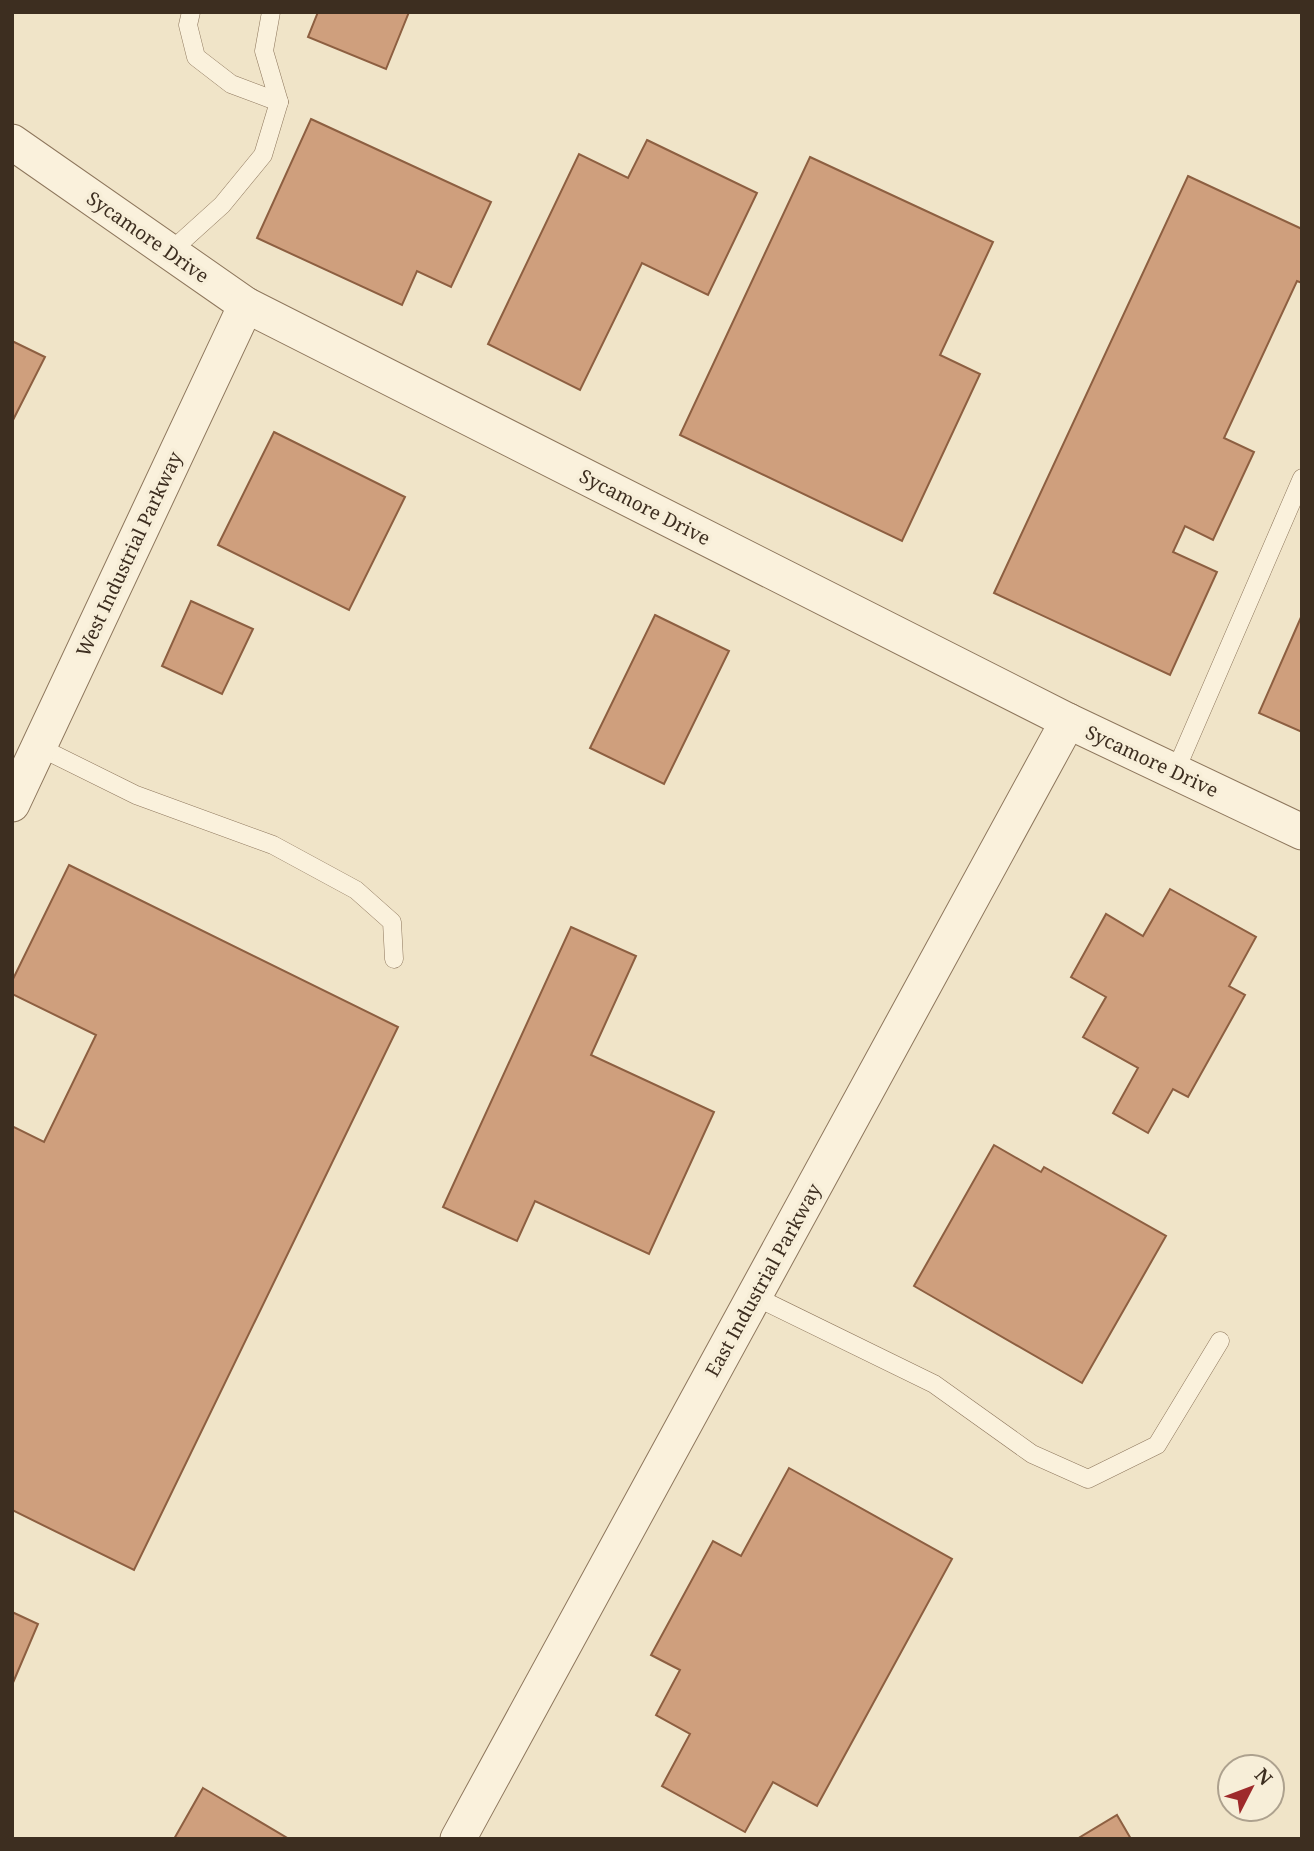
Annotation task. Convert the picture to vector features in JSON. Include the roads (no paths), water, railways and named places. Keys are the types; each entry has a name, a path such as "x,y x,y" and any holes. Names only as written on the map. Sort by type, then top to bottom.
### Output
{"street":[{"name":"Sycamore Drive","path":"12,142 246,305 1068,721 1302,832"},
{"name":"West Industrial Parkway","path":"12,804 246,305"},
{"name":"East Industrial Parkway","path":"458,1839 1068,721"}],"lane":[{"path":"191,12 188,25 196,57 231,84 279,102"},
{"path":"170,252 222,205 263,155 279,102 264,51 271,12"},
{"path":"1175,772 1302,478"},
{"path":"39,747 136,795 273,845 356,890 392,922 394,959"},
{"path":"754,1296 934,1384 1032,1454 1088,1479 1157,1445 1220,1341"}]}
